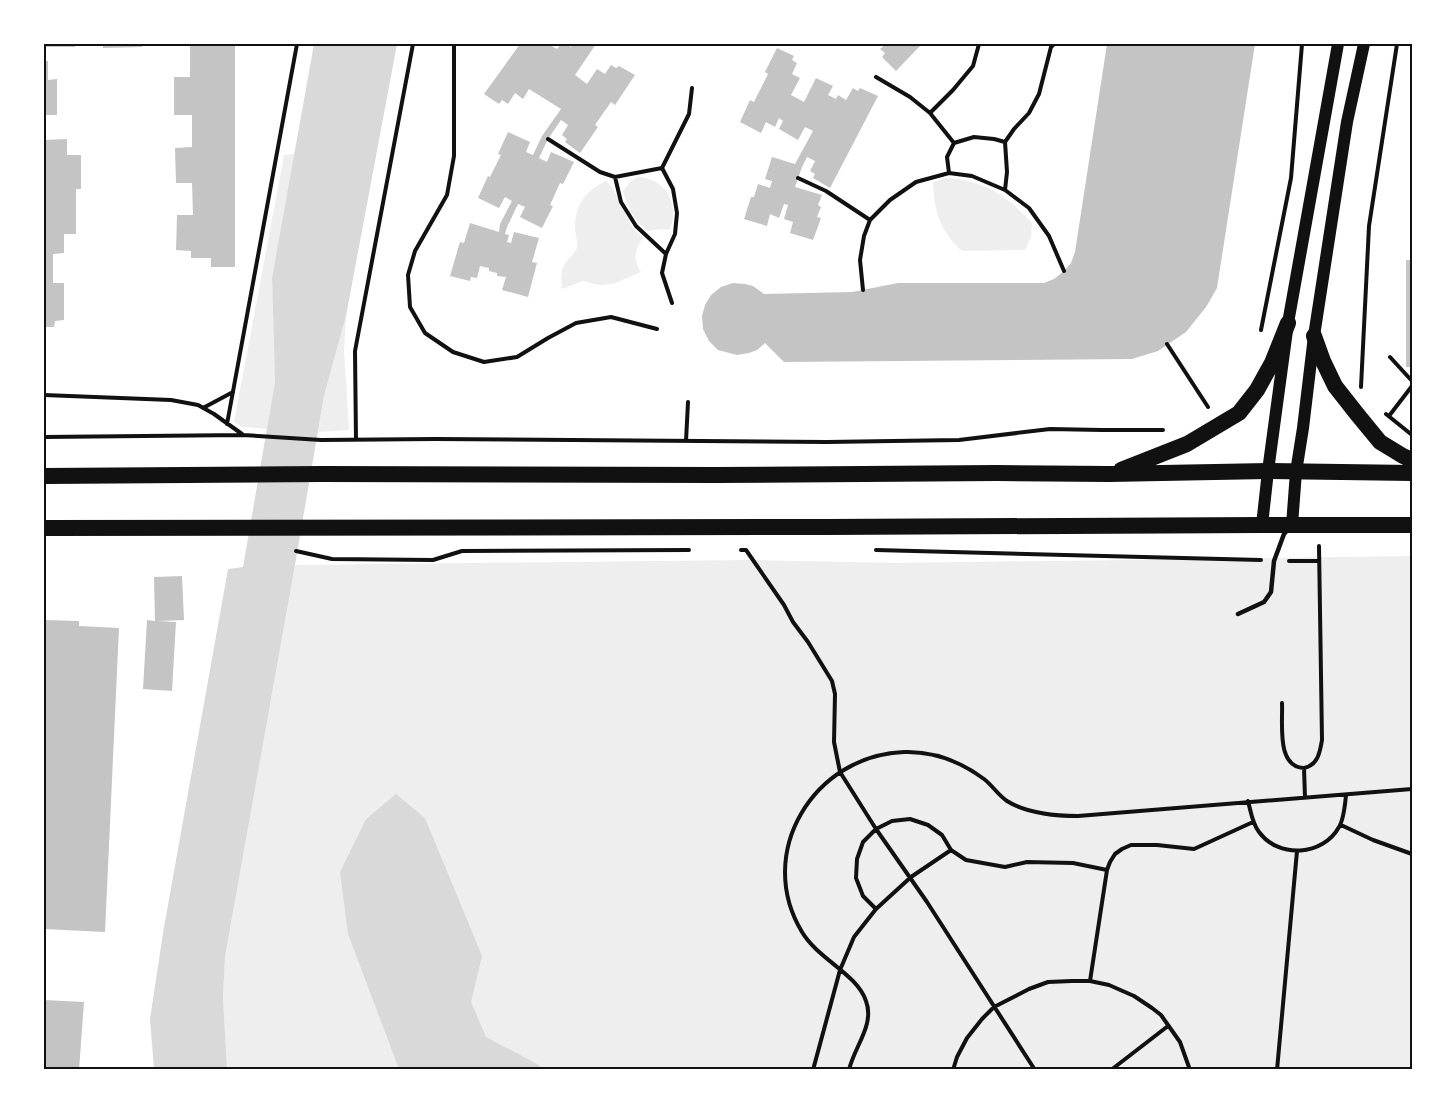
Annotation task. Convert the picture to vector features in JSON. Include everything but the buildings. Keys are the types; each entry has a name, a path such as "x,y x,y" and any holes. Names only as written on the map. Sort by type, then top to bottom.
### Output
{"highway":[{"path":"1109,474 1187,444 1239,413 1257,390 1267,372 1288,323"},
{"path":"1314,336 1335,386 1357,414 1380,442 1413,460"},
{"path":"44,476 1109,474 1268,471 1413,473"},
{"path":"44,528 1413,525"}],"main road":[{"path":"1262,525 1288,323 1338,44"},
{"path":"1292,525 1296,472 1314,336 1347,122 1364,44"}],"lane":[{"path":"1238,614 1264,602 1270,592 1274,561 1284,534 1292,525"}],"path":[{"path":"227,424 297,44"},
{"path":"356,440 355,351 413,44"},
{"path":"454,44 454,156 447,195 415,251 408,275 410,307 425,333 453,352 484,362 517,357 576,323 611,317 657,329"},
{"path":"930,113 973,66 980,44"},
{"path":"1005,190 1007,172 1005,142 1029,113 1039,94 1051,47 1054,44"},
{"path":"1261,330 1291,178 1302,44"},
{"path":"1357,414 1361,398 1370,226 1397,44"},
{"path":"876,77 910,97 930,113 954,143"},
{"path":"662,168 689,114 692,88"},
{"path":"949,173 947,157 954,143 974,136 1005,142"},
{"path":"548,139 600,172 615,177 662,168"},
{"path":"662,168 673,189 677,213 675,234 666,254 662,273 672,303"},
{"path":"863,290 860,260 864,236 870,220 890,200 916,182 949,173 972,176 1005,190 1029,208 1049,236 1064,272"},
{"path":"615,177 621,202 636,226 666,254"},
{"path":"798,178 826,191 870,220"},
{"path":"1167,344 1209,409 1216,405"},
{"path":"1388,416 1413,384 1390,357"},
{"path":"203,408 234,392"},
{"path":"44,395 171,400 203,408 243,435"},
{"path":"686,441 688,402"},
{"path":"44,437 243,435 321,440 838,442 959,440 1050,429 1131,431 1170,429"},
{"path":"1282,703 1285,756 1297,768 1310,767 1320,753 1322,740 1318,525"},
{"path":"301,551 332,559 433,560 462,551 698,550"},
{"path":"734,550 757,550"},
{"path":"746,550 832,681 836,694 834,742 840,772 876,829 911,877 1035,1070"},
{"path":"872,550 1319,561"},
{"path":"849,1070 866,1028 867,1003 862,991 854,981 809,944 789,904 785,873 788,843 800,813 817,790 840,772 868,758 887,753 929,754 958,763 985,780 1007,801 1059,816 1413,789"},
{"path":"1304,768 1305,798"},
{"path":"1248,801 1253,822 1260,834 1271,843 1284,849 1297,851 1323,844 1333,836 1341,825 1346,795"},
{"path":"876,909 863,896 856,878 857,860 863,842 876,829 892,821 910,819 928,825 942,835 951,850 966,860 1005,867 1027,862 1072,863 1107,870"},
{"path":"1090,981 1107,870 1115,854 1131,845 1194,849 1253,822"},
{"path":"1341,825 1373,840 1413,854"},
{"path":"813,1070 840,970 854,937 876,909 911,877 951,850"},
{"path":"1277,1070 1297,851"},
{"path":"953,1070 967,1038 994,1007 1048,982 1090,981 1109,985 1134,996 1161,1015 1180,1042 1191,1070"},
{"path":"1111,1070 1168,1026"}],"shaded area":[{"path":"314,44 397,44 346,316 324,396 225,957 223,998 227,1069 154,1070 150,1019 163,933 228,569 243,567 275,382 272,278"},
{"path":"295,154 272,278 275,382 267,429 243,427 234,422 284,155"},
{"path":"638,177 653,180 668,194 673,208 673,220 669,230 647,231 632,213 623,191 630,182"},
{"path":"946,178 972,182 994,191 1023,213 1032,223 1031,237 1025,250 962,251 943,228 935,202 933,182"},
{"path":"606,181 634,228 643,237 636,254 636,263 641,272 613,284 599,285 583,281 562,289 563,268 577,247 575,228 577,212 587,194"},
{"path":"346,316 344,351 349,430 318,432 324,396"},
{"path":"1412,556 1412,1069 227,1070 223,998 225,957 295,565 746,560 897,563"},
{"path":"396,794 425,818 482,956 471,1002 486,1037 539,1065 541,1069 399,1069 348,934 340,872 366,819"}]}
